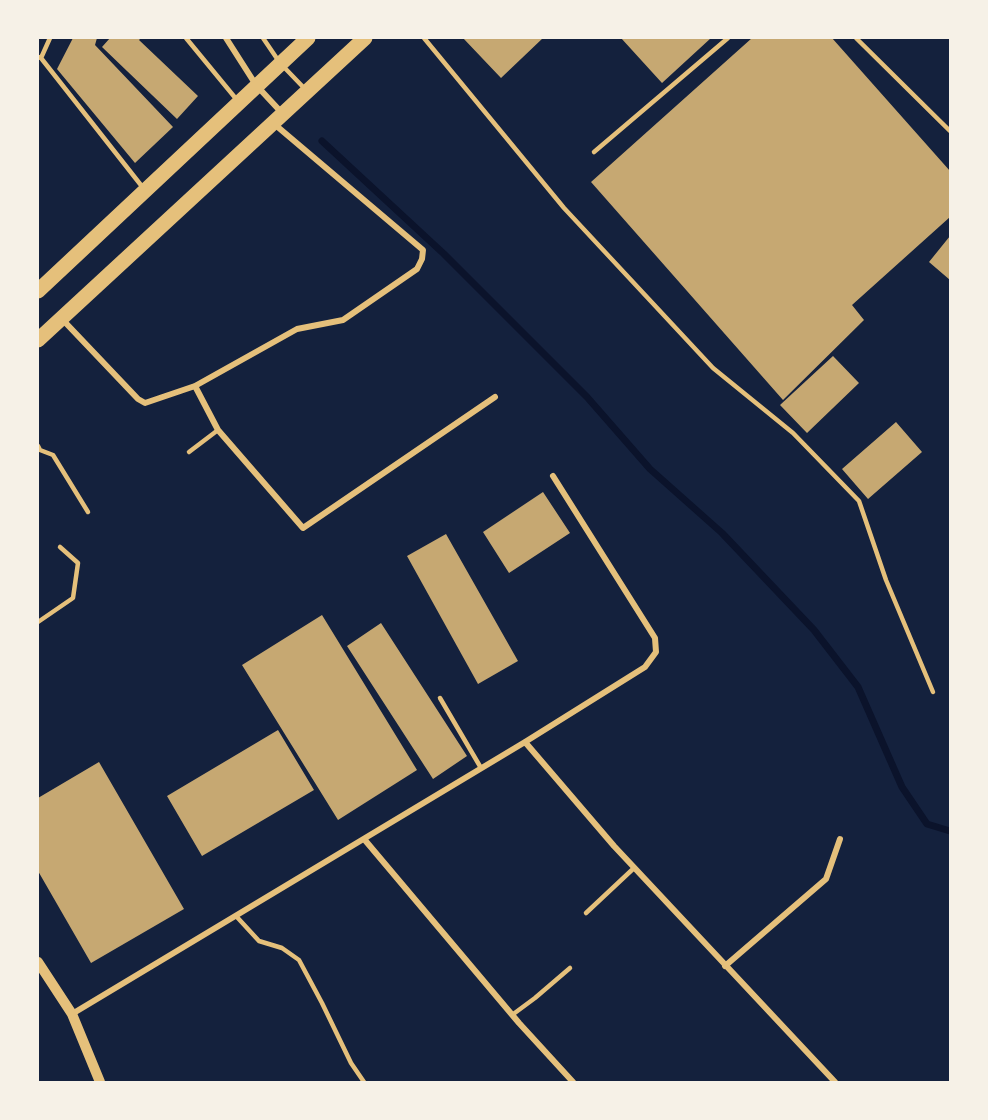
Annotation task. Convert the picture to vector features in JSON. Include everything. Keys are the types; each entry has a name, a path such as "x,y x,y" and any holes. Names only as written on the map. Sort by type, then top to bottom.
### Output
{"main road":[{"path":"38,291 308,38"},
{"path":"38,340 365,38"}],"street":[{"path":"61,318 138,399 145,403 195,386 297,329 343,320 417,269 423,250 277,118 226,38"},
{"path":"195,386 218,430 303,528 495,397"},
{"path":"72,1014 525,742 645,667 656,651 655,638 553,476"},
{"path":"525,742 634,868 835,1083"},
{"path":"364,839 512,1015 573,1083"},
{"path":"725,966 826,879 840,839"},
{"path":"38,962 72,1014 100,1083"}],"lane":[{"path":"50,38 39,58 145,191"},
{"path":"186,38 239,102"},
{"path":"263,38 280,63 306,91"},
{"path":"424,38 564,207 713,368 793,433 859,501 886,580 933,692"},
{"path":"594,152 729,38"},
{"path":"856,38 951,131"},
{"path":"189,452 218,430"},
{"path":"38,446 40,450 53,455 88,512"},
{"path":"38,622 73,598 78,563 60,547"},
{"path":"440,698 481,768"},
{"path":"586,913 634,868"},
{"path":"236,916 259,941 282,948 299,960 351,1063 364,1083"},
{"path":"512,1015 570,968"}],"building":[{"path":"73,38 97,38 95,45 173,127 135,163 57,69"},
{"path":"110,38 141,38 139,40 198,96 177,119 102,47"},
{"path":"463,38 543,38 501,78"},
{"path":"621,38 711,38 662,83"},
{"path":"752,38 832,38 950,171 950,217 852,305 864,320 783,400 591,182"},
{"path":"950,236 950,280 929,262"},
{"path":"833,356 859,383 807,433 780,405"},
{"path":"896,422 922,452 868,499 842,469"},
{"path":"543,492 570,533 509,573 483,532"},
{"path":"446,534 518,661 478,684 407,556"},
{"path":"322,615 417,770 338,820 242,665"},
{"path":"381,623 467,756 433,779 347,646"},
{"path":"278,730 314,790 202,856 167,796"},
{"path":"99,762 184,909 91,963 38,871 38,798"}],"waterway":[{"path":"322,141 444,254 587,397 650,469 722,533 814,630 858,687 902,787 927,824 950,831"}]}
